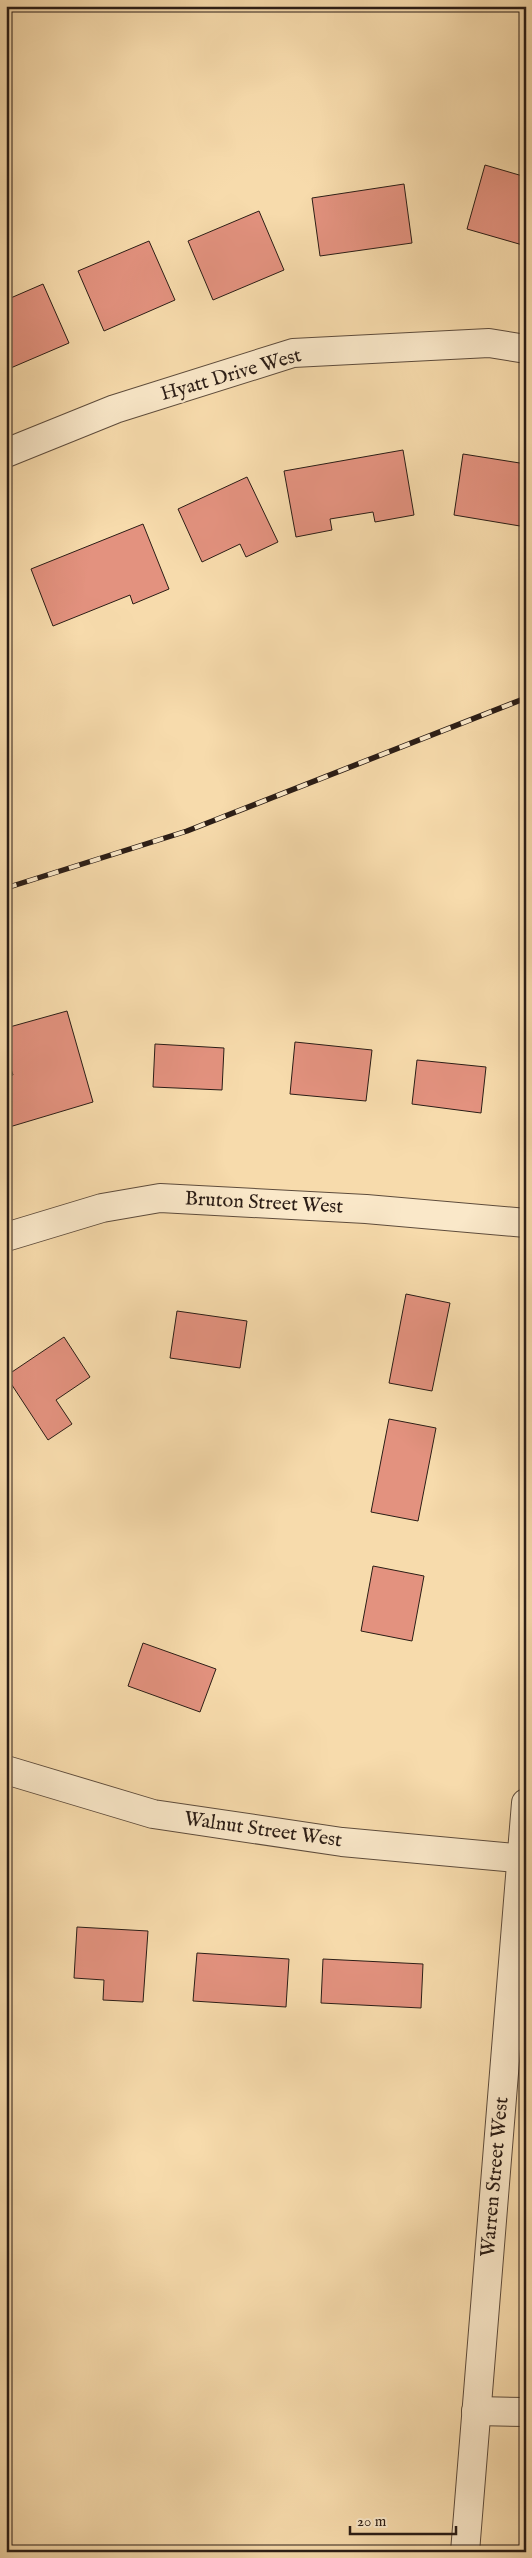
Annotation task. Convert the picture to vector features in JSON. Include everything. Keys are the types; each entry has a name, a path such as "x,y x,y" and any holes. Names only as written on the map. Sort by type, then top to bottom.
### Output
{"street":[{"name":"Hyatt Drive West","path":"6,453 115,409 293,353 489,343 526,349"},
{"name":"Bruton Street West","path":"6,1236 102,1208 160,1198 366,1209 526,1223"},
{"name":"Walnut Street West","path":"6,1770 153,1814 351,1843 524,1859"},
{"name":"Warren Street West","path":"465,2552 524,1859 526,1803"},
{"path":"476,2412 526,2412"}],"building":[{"path":"485,165 526,177 526,246 467,229"},
{"path":"404,184 412,243 320,256 312,198"},
{"path":"259,211 284,270 213,300 188,241"},
{"path":"149,241 175,300 104,331 78,271"},
{"path":"43,284 69,343 6,370 6,300"},
{"path":"403,450 414,515 375,522 373,512 330,519 332,530 296,537 284,471"},
{"path":"463,454 526,464 526,527 454,515"},
{"path":"247,477 278,542 246,557 240,544 202,562 178,509"},
{"path":"143,524 169,589 133,604 130,595 53,626 31,569"},
{"path":"67,1011 93,1102 6,1128 6,1077 13,1075 6,1053 6,1028"},
{"path":"295,1042 372,1050 366,1101 290,1094"},
{"path":"155,1044 224,1048 222,1090 153,1087"},
{"path":"417,1060 486,1067 481,1113 412,1104"},
{"path":"406,1294 450,1303 432,1391 389,1383"},
{"path":"177,1311 247,1321 240,1368 170,1358"},
{"path":"64,1337 90,1377 56,1400 72,1424 48,1440 6,1376"},
{"path":"389,1419 436,1428 418,1521 371,1512"},
{"path":"373,1566 424,1576 412,1641 361,1631"},
{"path":"143,1643 216,1669 200,1712 128,1686"},
{"path":"77,1927 148,1931 143,2002 103,2000 104,1980 74,1978"},
{"path":"197,1953 289,1959 286,2007 193,2001"},
{"path":"323,1959 423,1964 421,2008 321,2003"}],"railway":[{"path":"6,888 187,831 526,698"}]}
